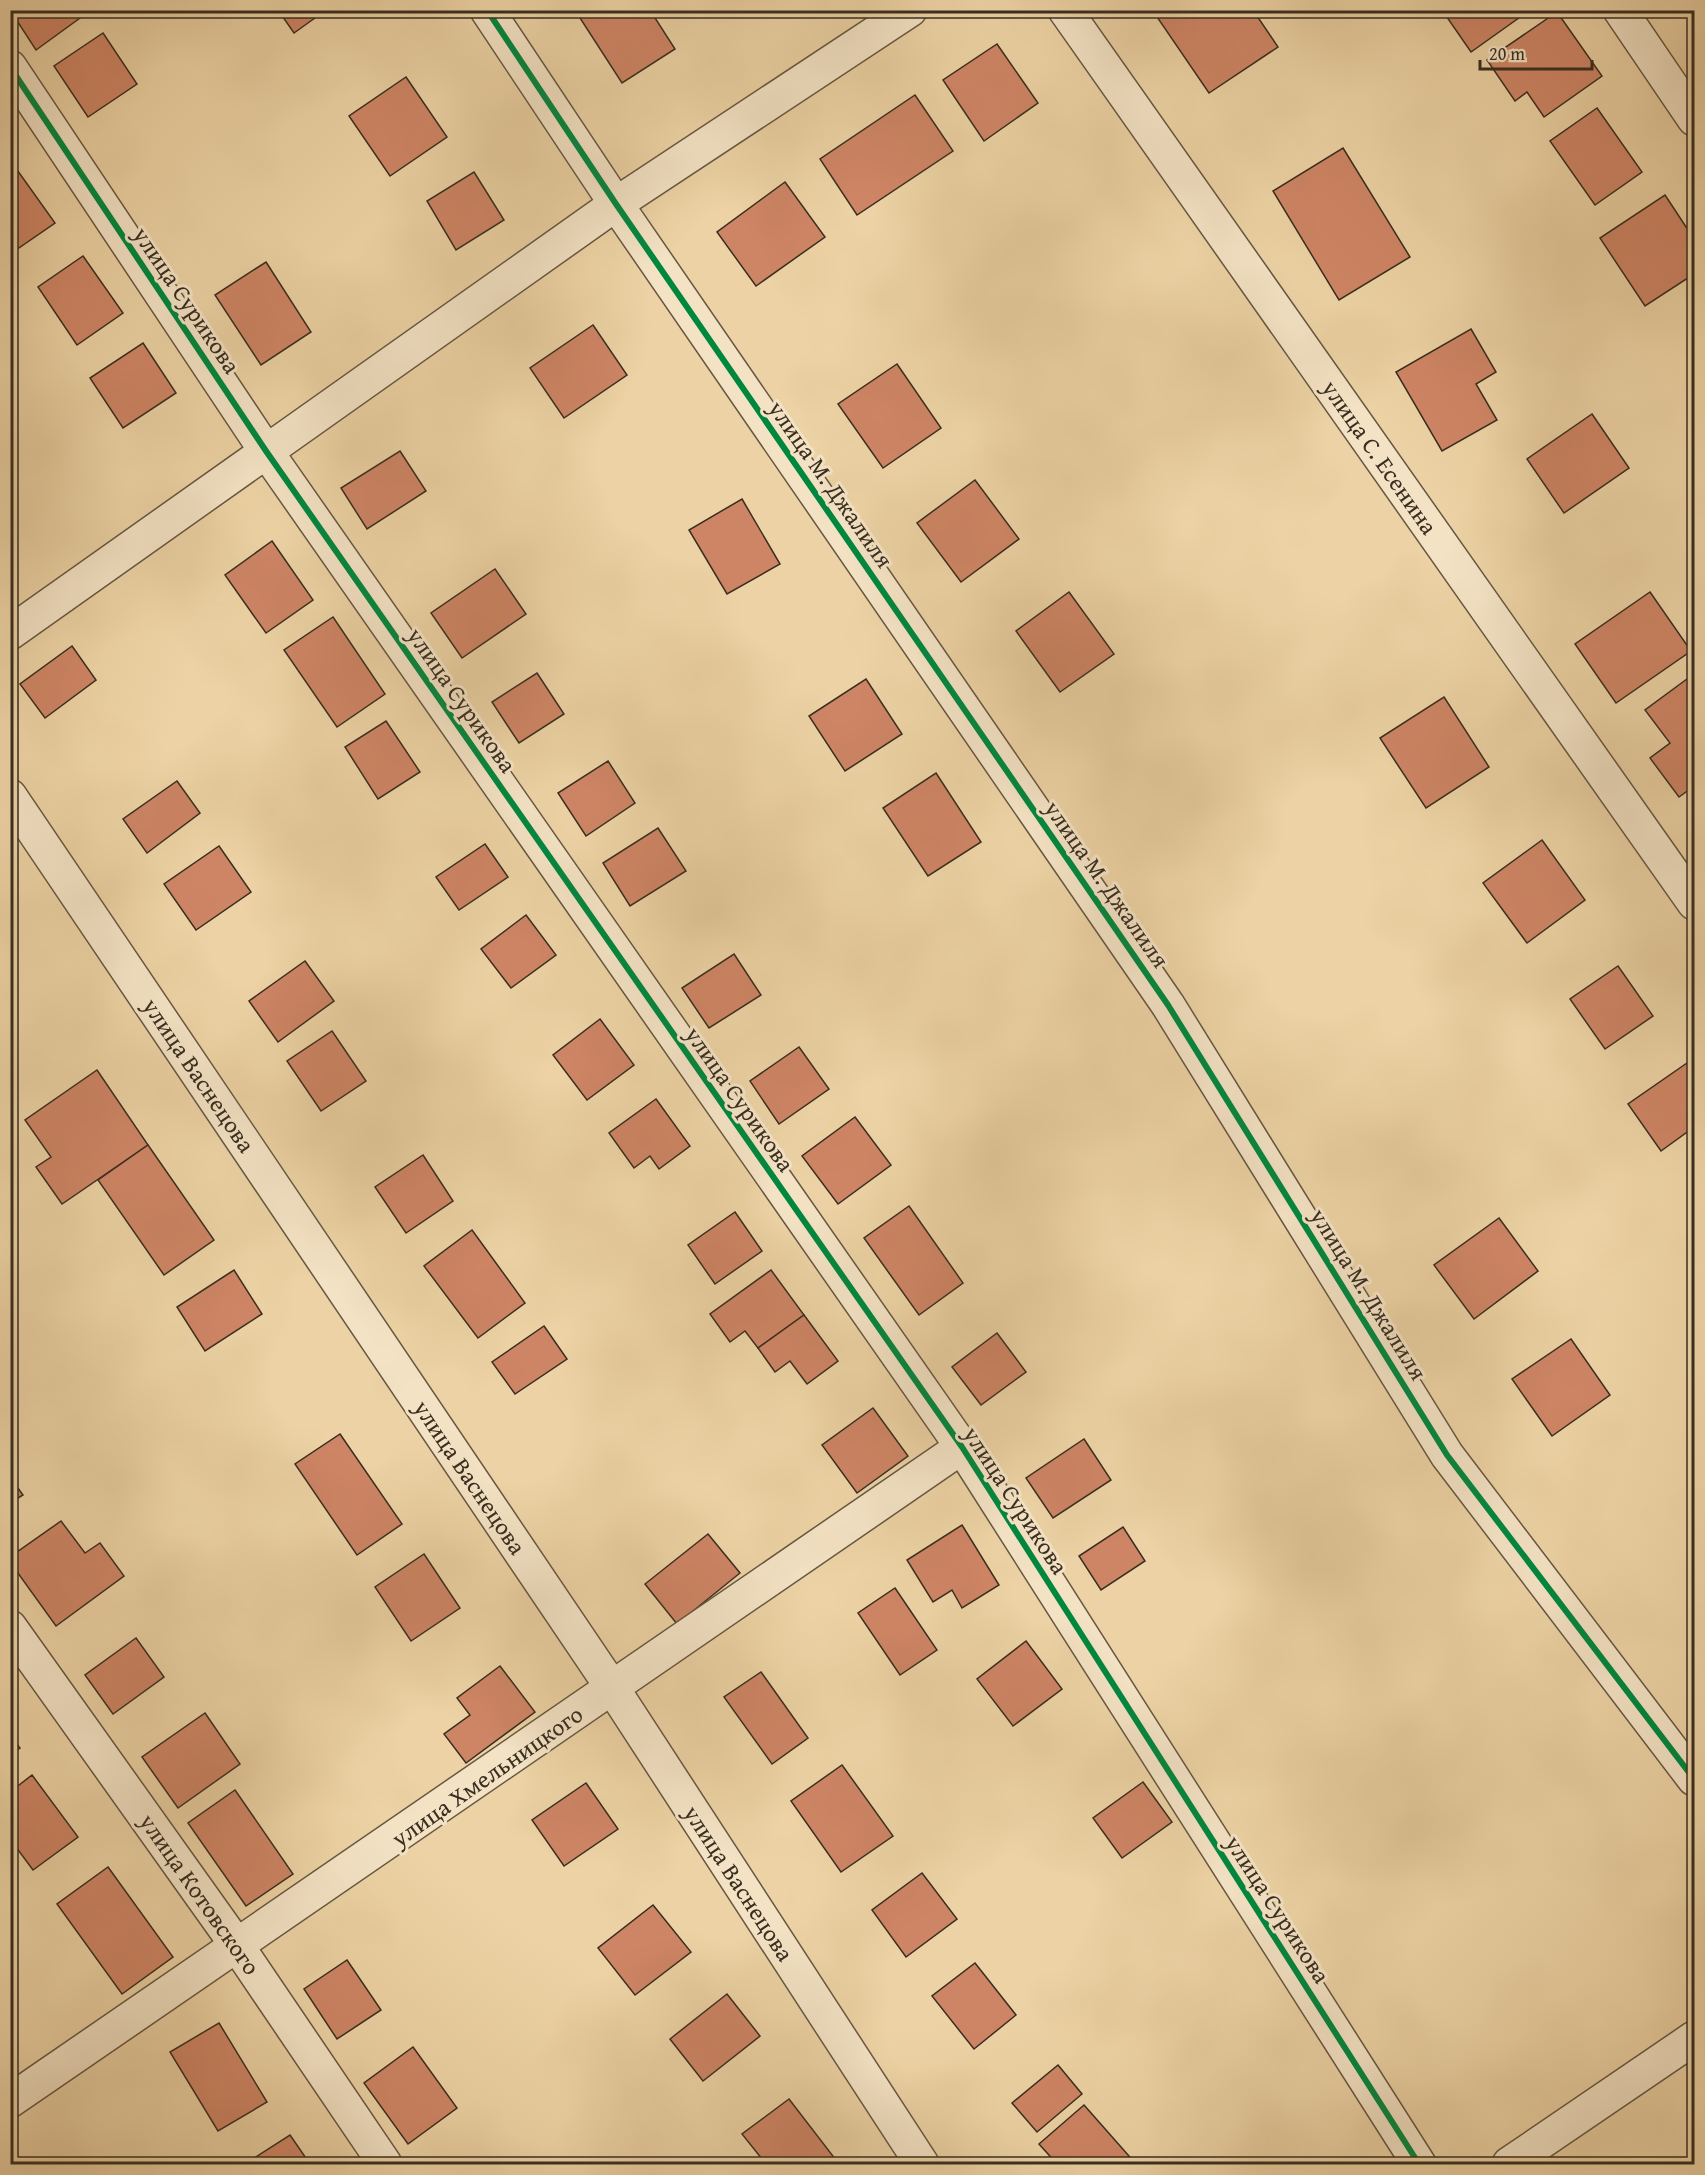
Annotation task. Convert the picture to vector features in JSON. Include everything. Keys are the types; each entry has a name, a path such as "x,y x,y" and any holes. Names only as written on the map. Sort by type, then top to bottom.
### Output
{"street":[{"name":"улица М. Джалиля","path":"487,10 616,204 1168,1005 1448,1455 1695,1779"},
{"path":"10,633 616,204 910,10"},
{"name":"улица С. Есенина","path":"1065,10 1695,903"},
{"path":"1620,10 1695,119"},
{"name":"улица Сурикова","path":"10,67 266,451 962,1448 1419,2164"},
{"name":"улица Васнецова","path":"10,796 613,1689 922,2164"},
{"name":"улица Хмельницкого","path":"10,2102 962,1448"},
{"name":"улица Котовского","path":"10,1627 238,1947 386,2164"},
{"path":"1509,2164 1695,2038"}],"building":[{"path":"10,10 91,10 36,50"},
{"path":"278,10 326,10 294,33"},
{"path":"592,10 650,10 675,49 622,83 580,18"},
{"path":"1161,10 1253,10 1278,47 1209,93 1155,14"},
{"path":"1442,10 1530,10 1471,52"},
{"path":"1557,12 1602,76 1544,117 1527,92 1515,101 1487,60"},
{"path":"103,33 137,84 88,117 54,66"},
{"path":"997,44 1038,103 984,141 943,80"},
{"path":"406,77 447,137 390,176 349,116"},
{"path":"915,95 953,151 857,215 820,159"},
{"path":"1597,108 1642,172 1595,205 1550,141"},
{"path":"1343,148 1410,257 1339,300 1273,191"},
{"path":"10,160 55,223 10,254"},
{"path":"474,172 504,220 456,250 427,201"},
{"path":"785,182 825,237 756,286 717,232"},
{"path":"1665,195 1694,239 1694,274 1645,306 1600,238"},
{"path":"83,256 123,313 77,345 38,287"},
{"path":"266,262 311,332 261,365 215,295"},
{"path":"593,325 627,375 564,418 530,368"},
{"path":"1471,329 1496,372 1476,384 1497,420 1442,451 1396,372"},
{"path":"143,343 176,393 123,428 90,378"},
{"path":"897,364 941,428 883,468 838,404"},
{"path":"1592,414 1629,468 1564,513 1527,459"},
{"path":"400,451 426,491 367,529 341,488"},
{"path":"975,480 1019,539 961,582 917,523"},
{"path":"742,499 780,564 727,594 689,530"},
{"path":"272,541 313,600 266,633 225,575"},
{"path":"495,569 526,614 462,658 431,613"},
{"path":"1069,592 1114,654 1060,692 1016,631"},
{"path":"1650,592 1691,651 1616,703 1575,644"},
{"path":"333,617 385,694 337,727 284,650"},
{"path":"72,646 96,680 45,718 20,684"},
{"path":"537,673 564,714 519,743 492,702"},
{"path":"1691,676 1694,681 1694,786 1679,797 1650,758 1670,743 1645,710"},
{"path":"866,679 902,734 845,771 809,716"},
{"path":"1444,697 1489,767 1426,808 1380,738"},
{"path":"386,721 420,772 378,799 345,747"},
{"path":"608,761 635,803 586,836 558,793"},
{"path":"936,773 981,842 928,876 883,808"},
{"path":"177,781 200,813 147,853 123,819"},
{"path":"658,828 686,871 630,906 603,863"},
{"path":"1542,840 1585,900 1527,943 1483,883"},
{"path":"485,844 508,877 459,910 436,877"},
{"path":"219,846 251,892 196,930 164,884"},
{"path":"526,915 556,955 511,988 481,949"},
{"path":"734,954 761,995 709,1028 682,988"},
{"path":"305,961 334,1001 278,1042 249,1001"},
{"path":"1618,966 1653,1016 1605,1049 1570,999"},
{"path":"600,1019 634,1065 587,1100 553,1055"},
{"path":"332,1031 366,1081 321,1111 287,1061"},
{"path":"799,1047 829,1089 779,1124 750,1081"},
{"path":"1687,1063 1694,1074 1694,1127 1661,1151 1628,1104"},
{"path":"97,1070 148,1145 62,1204 36,1167 51,1157 25,1120"},
{"path":"656,1099 690,1146 659,1169 650,1156 634,1168 609,1133"},
{"path":"855,1117 891,1165 838,1204 802,1156"},
{"path":"148,1145 214,1240 164,1275 98,1180"},
{"path":"423,1155 453,1201 406,1233 375,1187"},
{"path":"909,1206 963,1283 919,1315 864,1238"},
{"path":"735,1212 762,1251 715,1284 688,1245"},
{"path":"1499,1218 1538,1271 1474,1319 1434,1265"},
{"path":"472,1230 525,1303 478,1338 424,1266"},
{"path":"234,1270 262,1314 205,1351 177,1307"},
{"path":"771,1270 804,1315 758,1348 745,1331 730,1342 710,1314"},
{"path":"804,1315 838,1361 807,1384 790,1361 775,1372 758,1348"},
{"path":"544,1326 567,1359 515,1394 492,1362"},
{"path":"997,1333 1026,1372 981,1405 952,1367"},
{"path":"1571,1339 1610,1395 1552,1436 1512,1379"},
{"path":"873,1408 908,1456 857,1493 822,1445"},
{"path":"340,1434 402,1524 357,1555 295,1464"},
{"path":"1084,1439 1111,1480 1053,1518 1026,1478"},
{"path":"10,1477 23,1495 10,1503"},
{"path":"61,1521 85,1553 100,1543 124,1576 56,1626 10,1562 10,1557"},
{"path":"962,1525 999,1585 962,1608 952,1590 933,1602 907,1560"},
{"path":"1123,1527 1145,1561 1101,1590 1079,1556"},
{"path":"708,1534 740,1573 677,1624 645,1584"},
{"path":"424,1554 460,1608 411,1641 375,1587"},
{"path":"895,1588 937,1650 900,1675 858,1613"},
{"path":"136,1638 164,1677 113,1714 85,1675"},
{"path":"1026,1641 1062,1689 1013,1726 977,1679"},
{"path":"500,1666 535,1712 466,1763 444,1734 470,1715 457,1698"},
{"path":"761,1672 808,1738 772,1764 724,1697"},
{"path":"205,1713 240,1764 178,1808 142,1757"},
{"path":"10,1735 20,1748 10,1755"},
{"path":"842,1765 893,1836 841,1872 791,1801"},
{"path":"32,1775 78,1837 33,1870 10,1839 10,1792"},
{"path":"1143,1782 1172,1822 1122,1858 1093,1818"},
{"path":"586,1783 618,1829 564,1866 532,1820"},
{"path":"235,1790 293,1874 246,1906 188,1823"},
{"path":"108,1867 173,1957 122,1994 57,1904"},
{"path":"922,1873 957,1919 906,1957 872,1910"},
{"path":"653,1905 691,1952 635,1995 598,1948"},
{"path":"347,1960 381,2010 337,2039 304,1989"},
{"path":"975,1963 1016,2015 974,2049 932,1996"},
{"path":"727,1994 760,2036 703,2081 670,2039"},
{"path":"219,2023 267,2102 218,2131 170,2052"},
{"path":"413,2047 457,2108 408,2144 364,2083"},
{"path":"1058,2065 1082,2094 1037,2132 1012,2103"},
{"path":"789,2099 839,2164 766,2164 742,2134"},
{"path":"1084,2105 1136,2164 1057,2164 1039,2144"},
{"path":"290,2135 310,2164 245,2164"}],"cycle path":[{"path":"487,10 616,204 1168,1005 1447,1455 1694,1779"},
{"path":"10,67 266,451 962,1447 1419,2164"}]}
